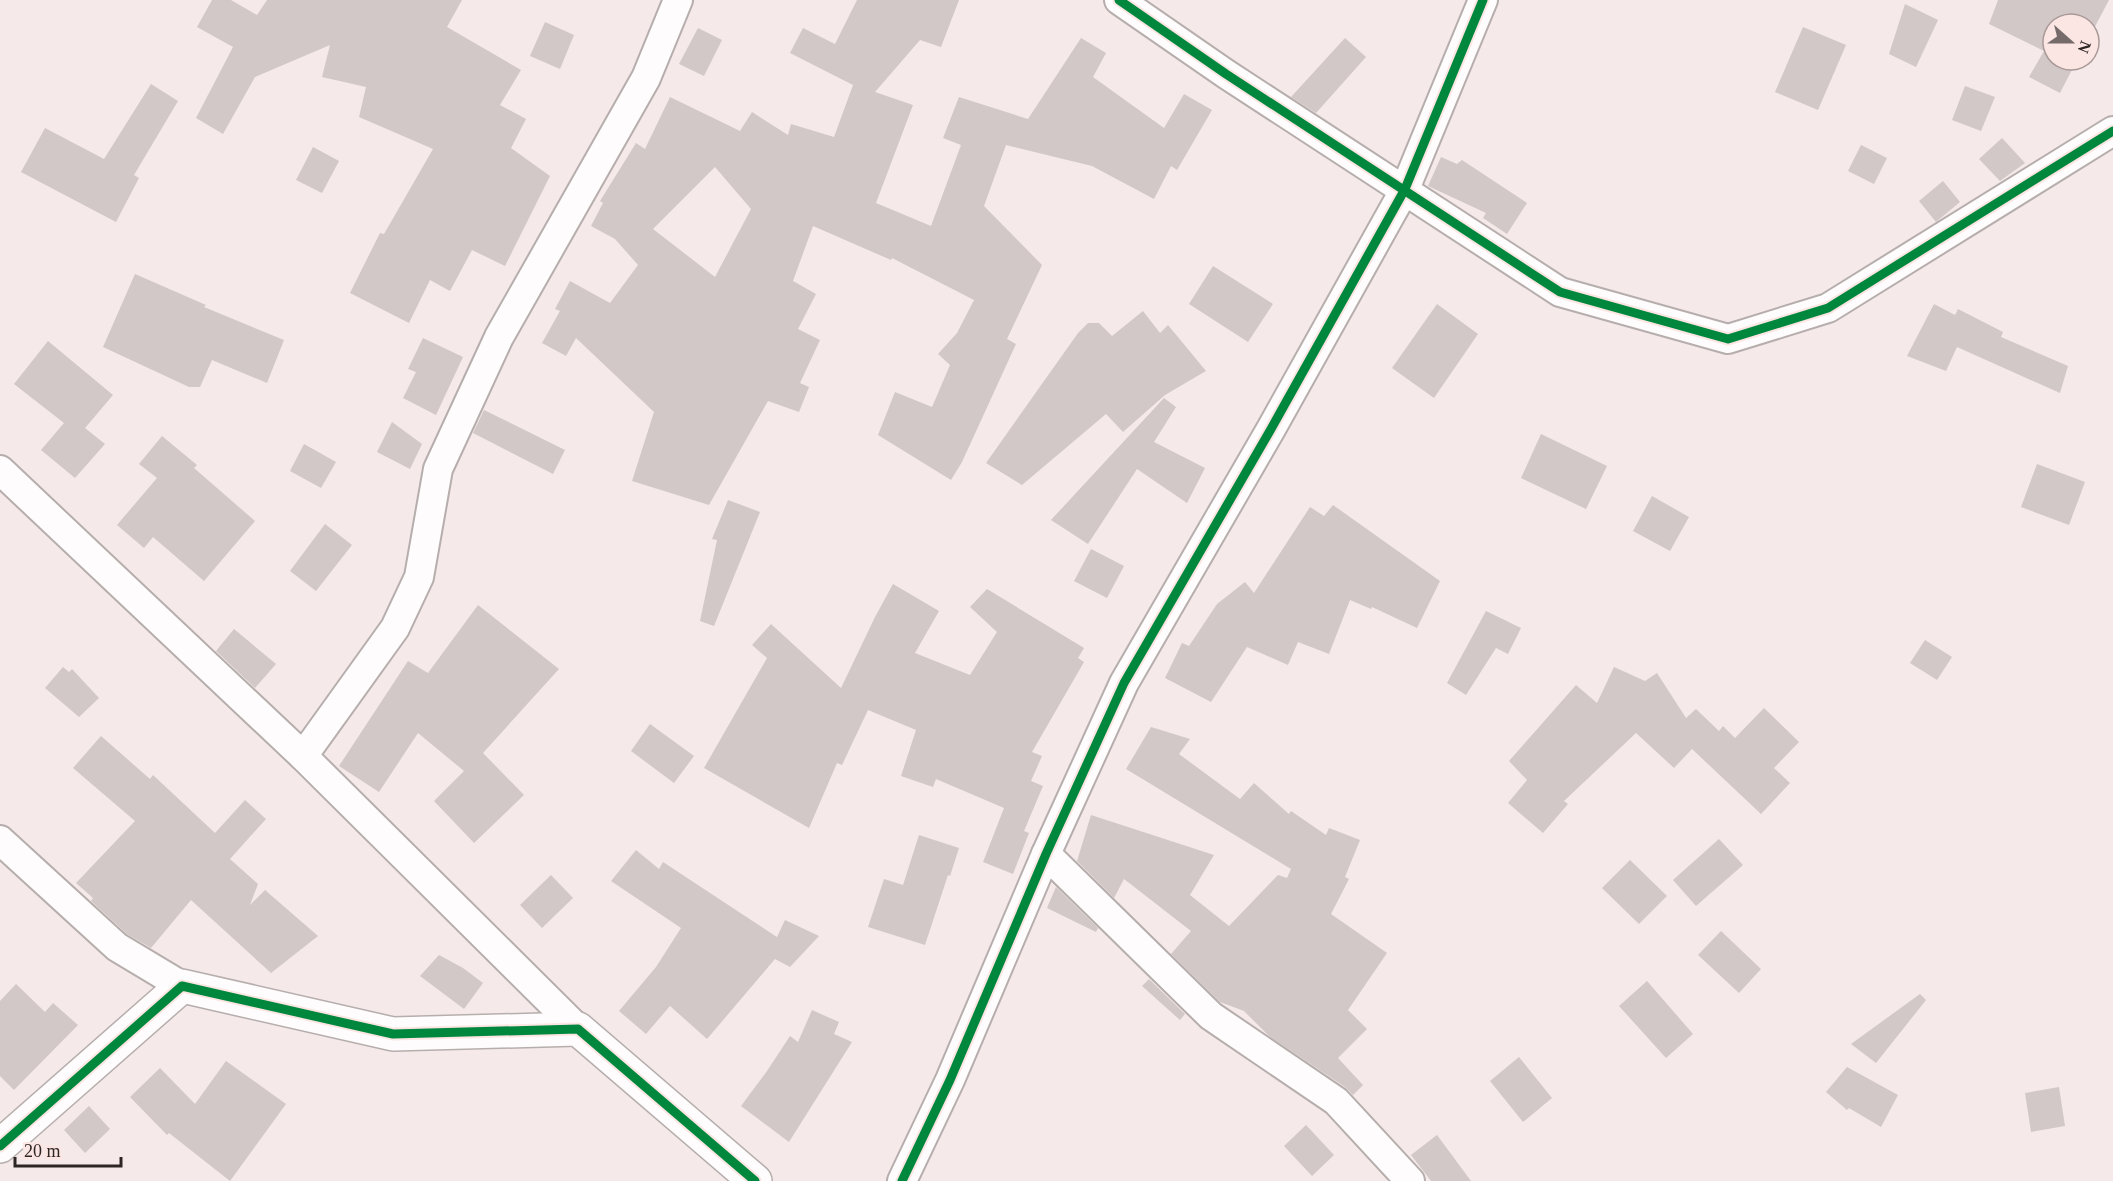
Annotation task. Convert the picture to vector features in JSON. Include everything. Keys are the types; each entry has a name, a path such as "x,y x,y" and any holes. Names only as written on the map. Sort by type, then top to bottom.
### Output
{"street":[{"path":"303,756 395,628 419,577 438,469 499,337 646,78 678,0"},
{"path":"1119,0 1226,74 1560,292 1728,339 1828,308 2113,131"},
{"path":"902,1181 950,1080 1046,854 1124,683 1271,429 1405,189 1483,0"},
{"path":"0,470 303,756 578,1029 755,1181"},
{"path":"0,840 117,947 182,986 393,1034 578,1029"},
{"path":"1046,854 1211,1016 1336,1101 1410,1181"},
{"path":"0,1146 182,986"}],"building":[{"path":"212,0 231,0 257,15 267,0 462,0 447,27 521,70 500,105 526,119 511,148 550,176 505,266 472,250 450,291 430,280 409,323 350,293 380,233 384,234 433,149 359,117 366,87 322,77 330,45 255,77 223,134 196,118 233,47 197,27"},
{"path":"857,0 959,0 941,47 920,40 875,92 913,105 876,203 931,226 961,145 943,138 959,97 1028,119 1081,38 1106,53 1093,77 1164,128 1184,94 1212,110 1177,170 1171,166 1154,199 1092,166 1006,145 984,206 1042,265 1007,339 1016,344 962,462 951,480 878,435 895,392 932,407 950,365 938,354 957,333 974,300 892,258 891,260 813,226 793,281 816,294 798,329 820,340 800,383 809,387 799,412 768,401 709,505 632,481 654,412 576,338 566,356 542,343 560,311 555,309 570,281 610,303 638,265 615,239 591,226 603,203 600,201 636,143 645,149 670,97 740,131 752,112 788,135 791,124 834,137 853,85 790,53 803,28 835,44","holes":["715,167 751,209 715,277 653,229"]},
{"path":"1998,0 2109,0 2101,15 2101,12 2041,12 2041,50 1989,24"},
{"path":"1905,4 1938,20 1916,67 1889,54"},
{"path":"545,22 574,35 560,69 530,56"},
{"path":"1803,27 1846,45 1818,110 1775,92"},
{"path":"698,28 722,40 704,76 679,64"},
{"path":"1345,38 1366,57 1316,113 1291,97"},
{"path":"2041,56 2041,72 2071,72 2060,93 2029,77"},
{"path":"151,84 178,101 134,175 139,178 116,222 21,172 45,128 104,159"},
{"path":"1965,86 1995,97 1981,131 1952,120"},
{"path":"2002,138 2025,163 2000,181 1979,159"},
{"path":"1861,145 1887,158 1874,184 1848,171"},
{"path":"313,147 339,161 322,193 296,180"},
{"path":"1441,157 1457,164 1462,160 1527,203 1507,234 1483,218 1486,213 1428,186"},
{"path":"1943,181 1960,202 1936,222 1919,201"},
{"path":"1213,266 1273,304 1248,342 1189,304"},
{"path":"135,274 206,305 204,307 284,340 267,383 212,360 200,387 189,387 103,347"},
{"path":"1437,304 1478,334 1434,398 1392,368"},
{"path":"1934,304 1955,315 1958,309 2003,332 2001,337 2068,366 2060,393 1957,347 1946,371 1907,356"},
{"path":"1143,311 1160,333 1168,325 1206,371 1165,395 1123,432 1106,414 1022,485 986,463 1078,333 1088,323 1099,323 1112,336"},
{"path":"423,338 463,357 436,415 403,398 416,372 408,369"},
{"path":"48,341 113,395 85,428 105,444 75,478 41,450 64,423 14,384"},
{"path":"1164,398 1176,407 1154,442 1205,468 1187,503 1137,469 1088,544 1051,520"},
{"path":"484,410 565,450 553,474 473,433"},
{"path":"392,422 422,444 410,469 377,452"},
{"path":"1541,434 1607,466 1586,509 1521,478"},
{"path":"162,436 197,465 194,468 255,521 204,581 153,537 144,548 117,525 157,478 139,464"},
{"path":"304,444 336,462 321,488 290,471"},
{"path":"2037,464 2085,482 2069,525 2021,507"},
{"path":"1652,496 1689,517 1670,551 1633,531"},
{"path":"728,500 760,512 714,626 700,621 717,540 712,539"},
{"path":"1333,505 1440,581 1417,628 1372,607 1371,609 1350,600 1329,654 1298,642 1288,665 1247,647 1211,702 1165,678 1182,643 1189,646 1217,604 1245,582 1254,593 1310,507 1324,516"},
{"path":"325,524 352,545 316,591 290,571"},
{"path":"1091,549 1124,566 1107,598 1074,581"},
{"path":"893,584 939,611 915,653 970,675 997,632 970,607 987,589 1084,648 1078,658 1084,662 1032,752 1042,756 1031,781 1043,786 1024,831 1029,833 1013,874 983,862 1004,808 936,779 933,787 901,776 916,730 868,710 842,765 837,763 809,828 704,768 767,658 752,645 771,624 841,688"},
{"path":"478,605 559,669 483,753 524,795 474,843 434,801 464,771 418,733 379,792 339,766 408,661 428,673"},
{"path":"1486,611 1521,628 1508,654 1496,648 1466,695 1447,683"},
{"path":"234,629 276,664 255,688 216,651"},
{"path":"1925,640 1952,657 1937,680 1910,663"},
{"path":"63,667 69,672 72,669 99,698 79,717 45,688"},
{"path":"1614,667 1645,681 1657,673 1686,718 1696,709 1719,731 1723,726 1735,738 1764,708 1799,742 1774,768 1790,783 1761,814 1692,749 1674,768 1636,733 1564,801 1568,804 1543,833 1508,803 1527,780 1509,761 1576,685 1597,703"},
{"path":"650,724 694,756 674,783 631,751"},
{"path":"1151,727 1190,739 1179,754 1240,799 1254,783 1289,814 1291,811 1326,835 1329,828 1360,840 1345,877 1349,879 1331,914 1387,953 1348,1010 1367,1029 1338,1058 1363,1085 1353,1095 1345,1087 1269,1036 1244,1011 1220,1002 1171,954 1191,931 1124,879 1114,898 1077,861 1091,815 1214,855 1190,895 1229,926 1278,875 1287,878 1291,869 1126,769"},
{"path":"101,736 150,779 153,775 215,833 245,800 266,819 230,859 258,884 250,905 265,890 318,936 271,973 191,900 151,948 127,934 91,901 93,898 76,883 135,821 73,768"},
{"path":"919,835 959,848 925,945 868,927 884,879 903,885"},
{"path":"1719,839 1743,865 1696,906 1673,880"},
{"path":"636,850 659,869 663,862 777,937 785,920 819,936 790,967 775,959 707,1039 670,1006 646,1034 619,1011 656,967 681,928 611,881"},
{"path":"1630,860 1667,896 1639,924 1602,888"},
{"path":"551,875 573,898 542,928 520,905"},
{"path":"1056,887 1098,928 1096,932 1047,908"},
{"path":"1721,931 1761,969 1739,993 1698,955"},
{"path":"439,955 463,968 483,983 464,1009 420,976"},
{"path":"1149,979 1185,1014 1180,1020 1142,986"},
{"path":"1647,981 1693,1034 1666,1058 1619,1006"},
{"path":"16,984 45,1012 53,1003 78,1025 14,1090 0,1076 0,1001"},
{"path":"1920,994 1926,1000 1876,1063 1851,1044"},
{"path":"812,1010 839,1022 834,1034 852,1042 789,1142 741,1106 790,1036 798,1042"},
{"path":"1519,1057 1552,1098 1523,1122 1490,1081"},
{"path":"226,1061 286,1104 230,1181 169,1133 167,1135 130,1097 160,1068 195,1104"},
{"path":"1847,1067 1898,1095 1881,1127 1849,1108 1847,1110 1826,1092"},
{"path":"2059,1087 2065,1126 2031,1132 2025,1093"},
{"path":"89,1106 110,1129 85,1153 64,1130"},
{"path":"1306,1125 1334,1155 1312,1176 1284,1146"},
{"path":"1437,1135 1471,1181 1431,1181 1411,1155"}],"cycle path":[{"path":"1119,0 1226,74 1560,292 1728,339 1828,308 2113,131"},
{"path":"902,1181 950,1080 1046,854 1124,683 1271,429 1405,189 1483,0"},
{"path":"0,1146 182,986 393,1034 578,1029 755,1181"}]}
